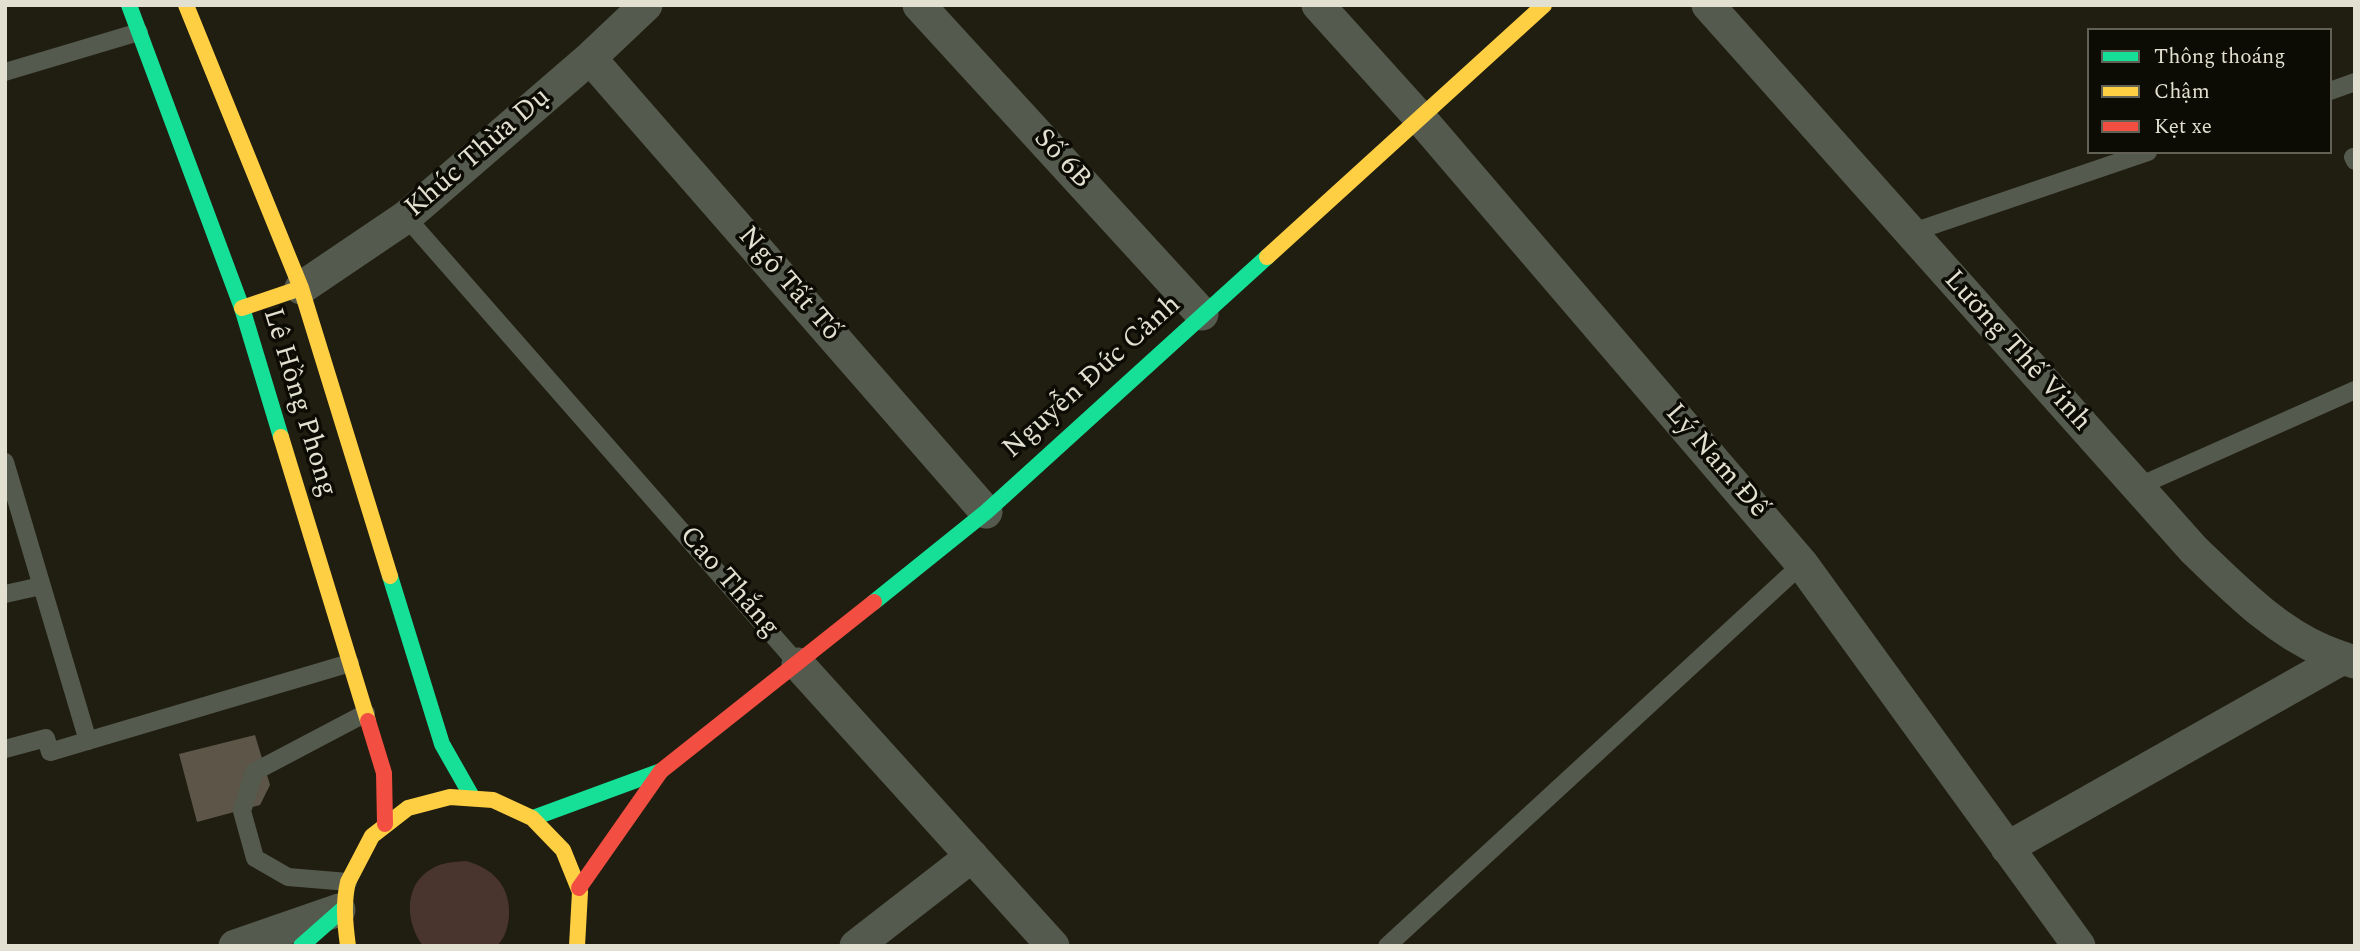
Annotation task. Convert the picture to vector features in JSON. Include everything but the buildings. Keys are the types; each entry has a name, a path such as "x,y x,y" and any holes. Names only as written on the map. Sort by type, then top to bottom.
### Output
{"main road":[{"name":"Lê Hồng Phong","path":"129,5 242,308 384,773 385,824"},
{"name":"Lê Hồng Phong","path":"186,5 301,288 442,744 471,795"},
{"name":"Nguyễn Đức Cảnh","path":"579,887 661,771 986,512 1544,5"},
{"path":"242,308 301,288"},
{"name":"Nguyễn Đức Cảnh","path":"533,818 661,771"},
{"path":"300,946 346,895 364,848 385,824 411,807 440,797 471,795 504,802 533,818 554,837 579,887 582,916 577,946"},
{"path":"346,895 348,946"}],"street":[{"name":"Khúc Thừa Dụ","path":"301,288 406,217 590,58 646,5"},
{"name":"Số 6B","path":"919,5 1202,314"},
{"name":"Lý Nam Đế","path":"1318,5 1420,118 1802,564 2079,946"},
{"name":"Lương Thế Vinh","path":"1721,8 1910,233 2194,550 2244,597 2286,630 2322,650 2349,660"},
{"name":"Ngô Tất Tố","path":"590,58 986,512"},
{"path":"2007,848 2349,660"},
{"name":"Cao Thắng","path":"798,664 1054,946"},
{"path":"856,946 972,856"},
{"path":"235,946 346,895"}],"lane":[{"path":"5,72 139,32"},
{"path":"2332,90 2355,82"},
{"path":"1910,233 2142,154"},
{"name":"Cao Thắng","path":"406,217 798,664"},
{"path":"2137,487 2355,390"},
{"path":"5,462 88,741"},
{"path":"1387,946 1802,564"},
{"path":"5,594 41,586"},
{"path":"5,749 46,738 51,751 350,663"},
{"path":"346,895 288,877 255,858 242,811 254,772 366,713"}],"shaded area":[{"path":"466,861 484,868 503,888 509,906 504,936 497,946 423,946 410,915 412,893 416,884 423,875 437,866"}],"traffic: fast":[{"path":"129,5 242,308 281,437"},
{"path":"874,602 986,512 1267,257"},
{"path":"390,576 442,744 471,795"},
{"path":"533,818 661,771"},
{"path":"301,946 344,908"}],"traffic: slow":[{"path":"186,5 301,288 390,576"},
{"path":"1267,257 1544,5"},
{"path":"242,308 301,288"},
{"path":"281,437 368,721"},
{"path":"348,946 345,914 348,882 372,836 408,808 450,797 493,800 532,818 563,850 580,892 577,946"}],"traffic: jam":[{"path":"579,888 661,771 874,602"},
{"path":"368,721 384,773 385,824"}]}
